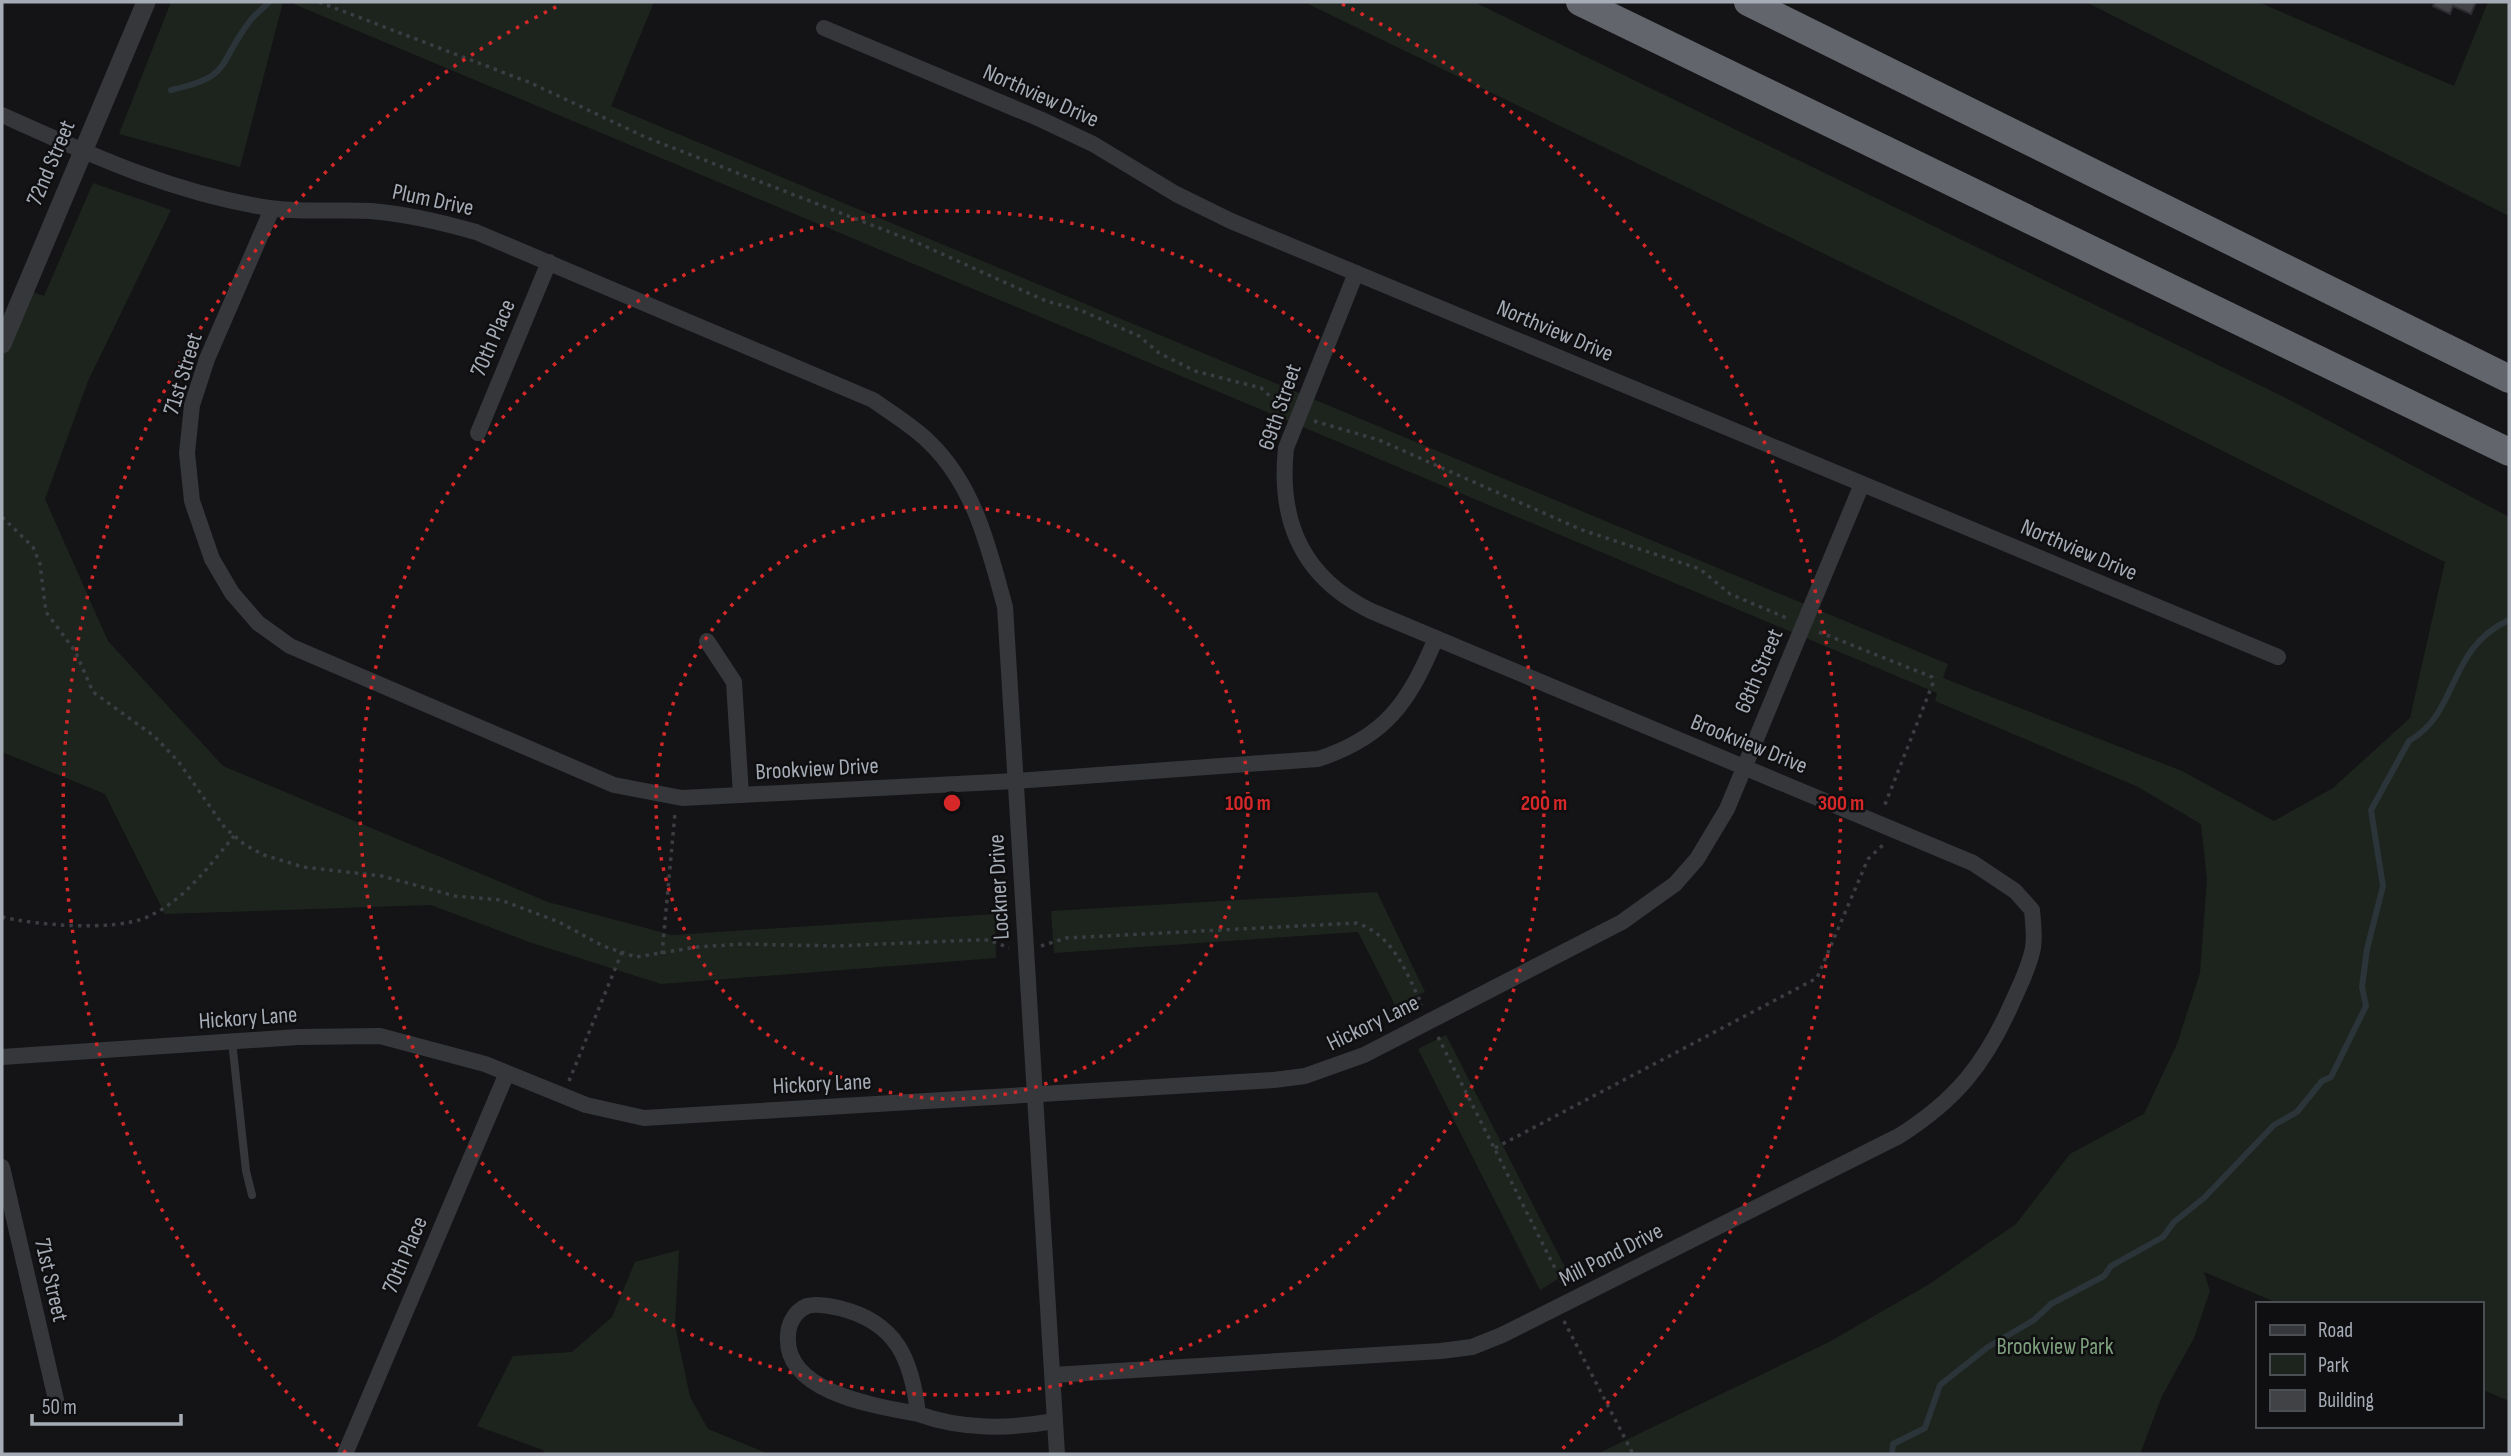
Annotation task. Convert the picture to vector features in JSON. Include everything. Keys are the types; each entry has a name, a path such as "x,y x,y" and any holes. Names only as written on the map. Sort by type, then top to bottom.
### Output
{"highway":[{"path":"1580,2 2509,452"},
{"path":"1748,2 2509,379"}],"street":[{"name":"72nd Street","path":"2,344 146,2"},
{"name":"Northview Drive","path":"824,28 1040,118 1093,144 1176,194 1356,273 2278,657"},
{"name":"Plum Drive","path":"2,115 156,182 211,198 272,209 370,211 433,220 476,232 841,386"},
{"name":"71st Street","path":"212,559 192,501 187,453 192,405 207,359 272,209"},
{"name":"70th Place","path":"478,433 549,262"},
{"name":"69th Street","path":"1356,273 1297,415 1286,448 1283,475 1291,526 1303,552 1338,592 1371,611"},
{"name":"Lockner Drive","path":"841,386 873,400 929,441 956,473 985,533 1005,607 1057,1454"},
{"name":"68th Street","path":"1622,922 1659,898 1697,859 1715,833 1862,484"},
{"name":"Brookview Drive","path":"212,559 232,593 249,613 290,646 614,785 676,797 1015,781 1294,762 1343,751 1376,731 1404,703 1419,679 1436,638"},
{"name":"Brookview Drive","path":"1371,611 1973,863 2015,891 2032,910"},
{"path":"707,641 734,682 741,796"},
{"name":"Mill Pond Drive","path":"1053,1375 1472,1347 1545,1316 1899,1136 1953,1097 1974,1073 1993,1044 2026,972 2033,946 2032,910"},
{"name":"Hickory Lane","path":"2,1057 232,1041 380,1035 485,1063 586,1105 644,1118 1305,1076 1364,1055 1622,922"},
{"name":"70th Place","path":"345,1454 507,1073"},
{"name":"71st Street","path":"2,1167 9,1234 57,1405"},
{"path":"918,1414 914,1377 907,1360 898,1344 874,1323 849,1311 826,1306 808,1306 792,1318 787,1340 795,1362 813,1383 840,1395 967,1427 1022,1427 1055,1421"}],"lane":[{"path":"232,1041 246,1171 252,1195"}],"path":[{"path":"319,2 531,83 645,137 918,243 1046,301 1080,310 1139,336 1159,353 1195,371 1261,388 1284,409 1297,415 1380,440 1582,530 1700,569 1730,594 1932,677 1933,683 1883,810 1889,836 1868,859 1817,978 1495,1148"},
{"path":"2,517 33,547 40,564 46,612 75,651 93,692 154,736 178,761 234,836 245,845 282,863 382,876 454,896 501,900 559,922 603,946 636,957 697,947 743,944 836,946 976,940 1025,950 1066,939 1357,923 1379,933 1393,948 1566,1290 1562,1318 1633,1454"},
{"path":"662,954 676,797"},
{"path":"2,917 34,925 120,923 146,918 167,906 202,874 234,836"},
{"path":"563,1096 622,952"}],"green space":[{"path":"171,2 283,2 240,167 119,134"},
{"name":"Brookview Park","path":"289,2 654,2 611,106 1948,664 1943,678 2182,771 2274,821 2333,788 2410,718 2445,562 1965,322 1304,2 1474,2 2286,398 2509,517 2509,1401 2483,1390 2483,1302 2275,1302 2204,1272 2210,1291 2194,1338 2162,1396 2140,1454 1597,1454 1831,1341 1931,1283 2016,1224 2070,1154 2144,1114 2177,1044 2200,973 2207,879 2201,824 2136,786 1935,701 1937,693"},
{"path":"2086,2 2258,2 2454,86 2488,2 2509,2 2509,216"},
{"path":"93,183 171,210 88,381 45,499 108,641 223,766 548,902 672,935 995,914 996,958 661,984 529,942 431,905 165,914 105,794 2,752 2,344 25,289 44,296"},
{"path":"1377,892 1425,992 1395,1005 1358,932 1054,953 1051,911"},
{"path":"1446,1035 1568,1273 1540,1290 1418,1049"},
{"path":"679,1250 675,1325 690,1397 708,1429 769,1454 545,1454 543,1450 477,1426 513,1356 572,1352 612,1317 635,1262"}],"building":[{"path":"2435,2 2476,2 2471,14 2453,6 2450,14 2433,6"}],"waterway":[{"path":"171,90 205,80 215,74 250,21 269,2"},
{"path":"1892,1454 1893,1444 1925,1428 1940,1385 1988,1347 2034,1320 2051,1304 2104,1276 2111,1266 2163,1237 2174,1222 2204,1198 2274,1125 2297,1112 2322,1081 2331,1077 2366,1006 2362,987 2367,949 2383,886 2371,810 2409,741 2425,729 2437,714 2474,647 2489,632 2509,620"}]}
